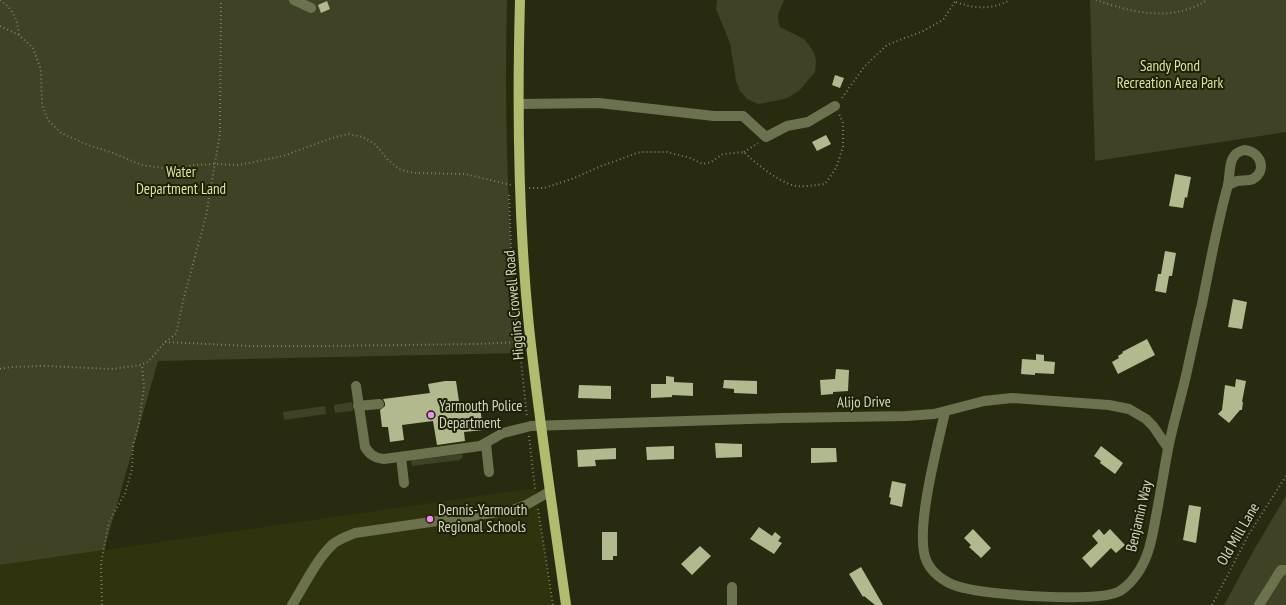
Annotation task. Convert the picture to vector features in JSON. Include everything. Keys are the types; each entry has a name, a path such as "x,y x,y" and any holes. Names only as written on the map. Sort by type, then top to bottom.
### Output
{"main road":[{"name":"Higgins Crowell Road","path":"520,0 518,61 525,273 540,425 566,605"}],"street":[{"path":"294,0 311,8"},
{"path":"519,104 599,103 714,116 743,116 766,136 787,126 808,122 835,106"},
{"name":"Benjamin Way","path":"945,412 930,482 922,545 926,561 935,574 950,583 963,588 986,592 1079,597 1102,595 1119,591 1133,579 1144,564 1152,537 1168,448 1228,185"},
{"name":"Alijo Drive","path":"356,386 364,444 367,451 379,458 402,457 480,446 509,431 523,427 540,425 906,416 945,412 976,403 1001,398 1119,407 1138,413 1146,419 1153,426 1168,448"},
{"path":"358,406 379,404"},
{"path":"486,444 489,472"},
{"path":"402,457 404,483"},
{"path":"292,605 322,556 334,544 344,537 355,533 513,510 550,492"},
{"path":"1259,605 1284,567"},
{"path":"732,587 732,605"}],"path":[{"path":"0,0 8,6 17,20 19,35"},
{"path":"0,369 45,366 112,369 142,365 148,362 165,342 176,334 206,216 220,133 221,0"},
{"path":"744,152 763,169 795,186 824,184 836,168 843,147 843,123 835,106 864,67 887,45 923,31 943,20 956,1 970,7 988,8 1001,5 1010,0"},
{"path":"1096,0 1120,8 1147,12 1171,13 1190,8 1208,0"},
{"path":"0,26 19,35 33,48 41,70 42,105 48,120 61,133 142,166 170,169 194,165 240,165 283,156 332,138 348,134 363,137 376,145 387,159 400,169 414,173 465,174 521,188 544,188 640,152 667,152 690,158 704,164 711,162 723,154 744,152 766,136"},
{"path":"165,342 250,346 469,344 513,341 531,343"},
{"path":"102,605 101,563 109,522 125,493 132,469 133,446 139,423 144,386 142,365"},
{"path":"528,434 536,492"},
{"name":"Old Mill Lane","path":"1212,605 1249,534 1286,476"},
{"path":"539,514 553,605"}],"shaded area":[{"name":"Dennis-Yarmouth Regional Schools","path":"535,488 553,605 0,605 0,565"}],"green space":[{"name":"Water Department Land","path":"0,0 507,0 506,88 508,176 512,265 519,353 158,361 104,550 0,565"},
{"path":"717,0 784,0 778,16 780,27 804,39 814,53 816,61 815,72 799,91 787,98 758,104 747,99 740,91 736,81 730,43 716,9"},
{"name":"Sandy Pond Recreation Area Park","path":"1090,0 1286,0 1286,132 1095,161"},
{"path":"352,402 353,411 335,413 334,405"},
{"path":"325,406 326,414 284,420 283,412"},
{"path":"462,454 463,457 460,460 412,466 411,462 413,460"},
{"path":"1286,496 1286,605 1224,605 1255,548"}],"building":[{"path":"327,1 330,9 321,13 318,5"},
{"path":"835,75 844,78 840,88 832,85"},
{"path":"826,135 831,144 817,151 812,142"},
{"path":"1175,174 1191,177 1187,198 1185,197 1183,208 1169,206"},
{"path":"1165,251 1176,253 1172,276 1169,276 1166,293 1155,291 1158,274 1161,274"},
{"path":"1233,299 1247,302 1242,329 1228,327"},
{"path":"1147,339 1155,355 1118,374 1112,362 1119,358 1118,356 1123,353 1122,352"},
{"path":"1036,354 1044,355 1044,361 1055,362 1054,374 1021,374 1022,359 1036,360"},
{"path":"836,369 849,370 848,391 833,392 833,394 821,395 820,380 835,379"},
{"path":"666,376 674,377 674,382 693,383 693,396 672,395 672,397 651,398 651,384 666,384"},
{"path":"1236,379 1246,381 1242,410 1240,410 1229,423 1218,414 1222,410 1225,385 1235,387"},
{"path":"724,380 757,381 757,394 734,393 734,389 723,388"},
{"name":"Yarmouth Police Department","path":"456,381 460,408 480,406 483,430 464,432 465,441 437,445 433,421 402,425 404,440 390,442 388,427 382,427 380,410 385,406 383,399 430,393 428,384"},
{"path":"579,385 611,386 611,399 578,398"},
{"path":"715,443 742,444 742,457 716,458"},
{"path":"674,446 674,459 647,460 646,447"},
{"path":"1101,446 1123,463 1115,474 1100,463 1101,461 1094,456"},
{"path":"616,448 616,459 595,460 596,466 578,467 577,450"},
{"path":"811,448 836,448 837,462 811,463"},
{"path":"892,481 906,484 902,507 890,504 891,498 889,497"},
{"path":"1189,505 1201,507 1196,543 1183,540"},
{"path":"759,527 772,536 775,532 781,537 778,541 782,543 774,554 750,539"},
{"path":"973,529 991,548 981,558 969,547 971,545 964,538"},
{"path":"1099,529 1104,535 1110,529 1125,545 1116,553 1111,548 1091,568 1082,558 1098,543 1092,536"},
{"path":"602,532 617,532 617,556 613,556 613,560 602,560"},
{"path":"700,546 711,556 692,575 681,564"},
{"path":"861,567 883,605 875,605 864,596 863,597 849,574"}],"place":[{"name":"Yarmouth Police Department","path":"431,415"},
{"name":"Dennis-Yarmouth Regional Schools","path":"430,519"}]}
